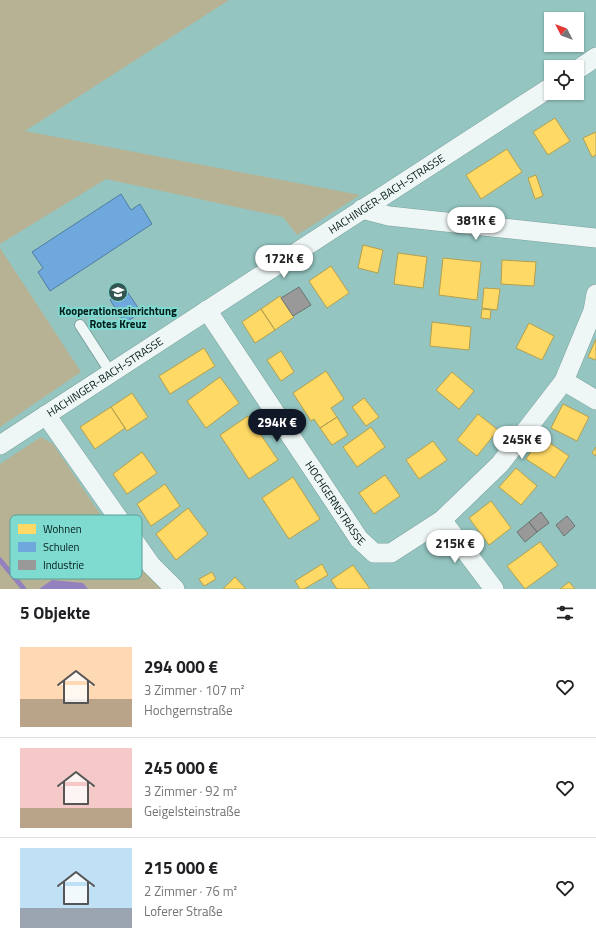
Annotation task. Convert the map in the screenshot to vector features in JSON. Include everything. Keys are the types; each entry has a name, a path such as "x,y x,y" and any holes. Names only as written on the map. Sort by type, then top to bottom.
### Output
{"street":[{"path":"584,65 596,57"},
{"name":"HACHINGER-BACH-STRASSE","path":"0,445 544,92"},
{"path":"362,210 390,216 596,238"},
{"path":"494,589 442,520 500,464 564,381 593,310 596,294"},
{"name":"HOCHGERNSTRASSE","path":"207,310 358,539 374,554 391,554 442,520"},
{"path":"564,381 596,400"},
{"path":"46,415 115,515"},
{"path":"142,553 150,565 175,589"}],"lane":[{"path":"80,325 111,373"}],"shaded area":[{"path":"0,0 229,0 25,131 360,195 297,235 283,217 106,179 0,244"},
{"path":"0,248 81,372 0,427"},
{"path":"41,437 53,444 101,515 10,515 10,579 142,579 142,569 161,589 0,589 0,464"},
{"path":"52,580 83,583 88,589 39,589"}],"building: Wohnen":[{"path":"555,118 570,141 548,155 533,132"},
{"path":"596,132 596,155 592,157 583,138"},
{"path":"507,149 522,172 481,199 466,175"},
{"path":"536,175 543,196 535,199 528,178"},
{"path":"363,245 383,250 378,273 358,268"},
{"path":"398,253 427,257 423,288 394,284"},
{"path":"443,258 481,262 477,300 439,295"},
{"path":"502,260 536,262 534,286 501,284"},
{"path":"331,266 349,293 327,308 309,281"},
{"path":"484,288 500,289 497,310 482,308"},
{"path":"280,296 294,317 275,330 261,309"},
{"path":"261,309 275,330 255,343 242,322"},
{"path":"482,309 491,310 490,319 481,318"},
{"path":"432,322 471,327 469,350 430,346"},
{"path":"529,323 554,336 542,360 516,348"},
{"path":"596,339 596,360 588,357"},
{"path":"204,348 215,366 170,394 159,376"},
{"path":"281,351 294,372 281,381 267,360"},
{"path":"326,371 344,399 331,408 337,417 320,428 314,419 311,421 293,393"},
{"path":"452,372 474,391 459,409 436,390"},
{"path":"220,377 239,403 206,428 187,401"},
{"path":"132,393 148,417 127,431 111,407"},
{"path":"364,398 379,417 366,426 352,407"},
{"path":"563,404 589,417 577,441 551,428"},
{"path":"111,407 125,428 95,449 80,427"},
{"path":"478,414 498,430 477,456 457,440"},
{"path":"248,416 278,460 249,479 220,435"},
{"path":"337,417 348,435 332,445 320,428"},
{"path":"371,427 385,447 357,467 343,447"},
{"path":"541,437 569,456 555,478 526,459"},
{"path":"433,441 447,460 419,479 406,460"},
{"path":"596,447 596,456 592,453"},
{"path":"142,452 157,473 127,494 113,474"},
{"path":"516,468 537,486 521,505 499,487"},
{"path":"385,475 400,496 374,514 359,493"},
{"path":"293,477 320,519 289,539 262,498"},
{"path":"165,484 180,506 151,526 137,504"},
{"path":"491,501 511,528 489,545 469,518"},
{"path":"188,508 208,534 176,560 156,534"},
{"path":"540,542 558,565 525,589 507,566"},
{"path":"322,564 328,575 304,589 300,589 295,581"},
{"path":"353,565 370,589 337,589 331,580"},
{"path":"212,572 216,579 204,586 199,579"},
{"path":"235,577 246,589 223,589"},
{"path":"569,582 575,589 560,589"}],"building: Schulen":[{"path":"121,194 131,210 140,204 152,224 50,291 38,272 43,268 32,252"},
{"path":"126,290 141,312 125,323 110,300"}],"building: Industrie":[{"path":"299,287 311,305 293,316 281,298"},
{"path":"541,512 549,523 537,532 529,522"},
{"path":"567,516 575,526 564,536 556,525"},
{"path":"529,522 537,532 525,542 517,532"}],"waterway":[{"path":"0,560 10,572"},
{"path":"16,579 24,589"}],"place":[{"name":"Kooperationseinrichtung Rotes Kreuz","path":"118,292"}]}
